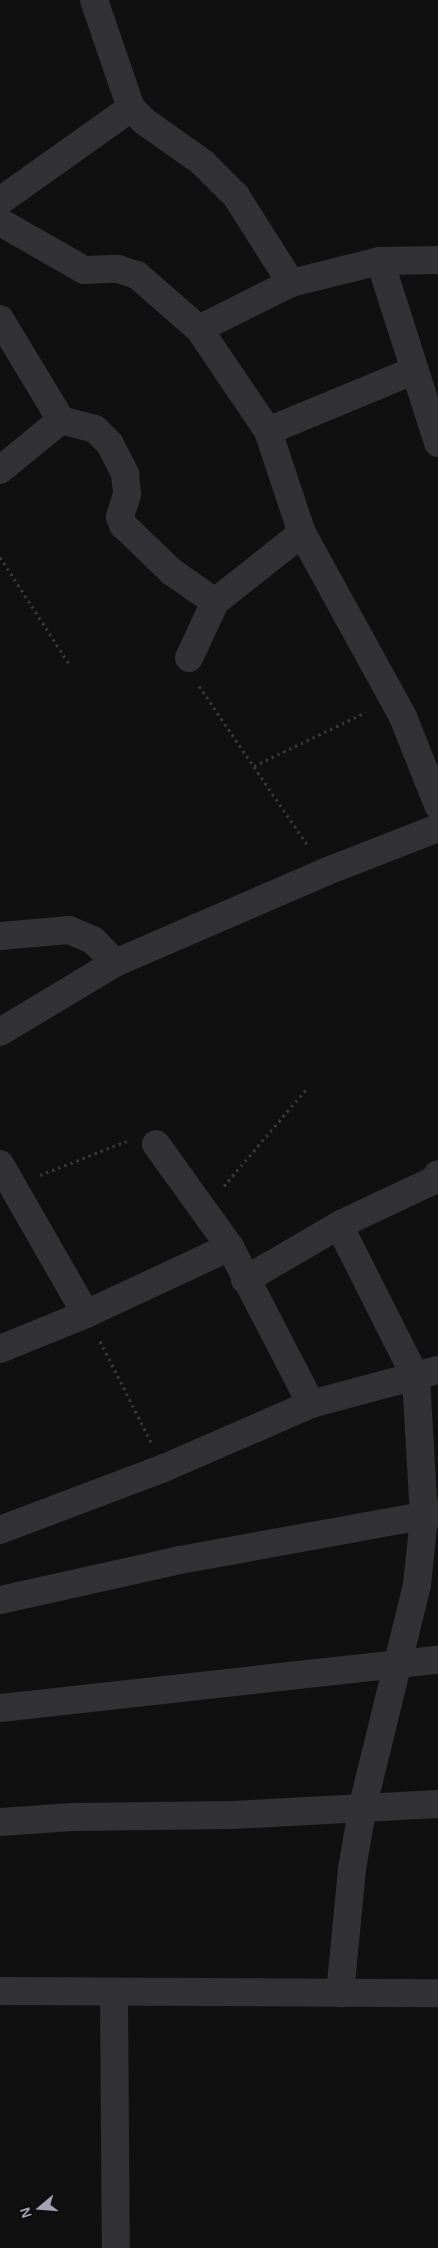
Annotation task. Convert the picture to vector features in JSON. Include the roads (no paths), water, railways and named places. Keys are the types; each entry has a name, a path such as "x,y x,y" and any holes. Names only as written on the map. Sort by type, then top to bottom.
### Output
{"street":[{"path":"94,0 131,108 144,121 203,163 236,196 291,282"},
{"path":"0,201 131,108"},
{"path":"0,222 84,270 118,269 137,275 199,329 268,431 302,533 417,746 438,805"},
{"path":"199,329 291,282 380,261 438,260"},
{"path":"380,261 413,370 438,443"},
{"path":"0,319 61,420 95,429 110,444 124,474 127,494 120,517 123,525 172,572 215,602"},
{"path":"268,431 413,370"},
{"path":"0,470 61,420"},
{"path":"189,658 215,602 302,533"},
{"path":"0,1032 115,963 325,872 438,828"},
{"path":"0,936 69,930 93,940 115,963"},
{"path":"156,1144 230,1247 245,1280 310,1404"},
{"path":"7,1174 86,1314"},
{"path":"245,1280 339,1225 437,1181"},
{"path":"339,1225 427,1374 431,1515 399,1664 363,1805 352,1869 340,1993"},
{"path":"0,1349 86,1314 230,1247"},
{"path":"0,1530 164,1468 310,1404 427,1374"},
{"path":"0,1600 180,1560 431,1515"},
{"path":"0,1708 438,1660"},
{"path":"0,1822 73,1817 232,1815 363,1805 438,1804"},
{"path":"0,1991 438,1993"},
{"path":"114,1992 116,2248"}]}
